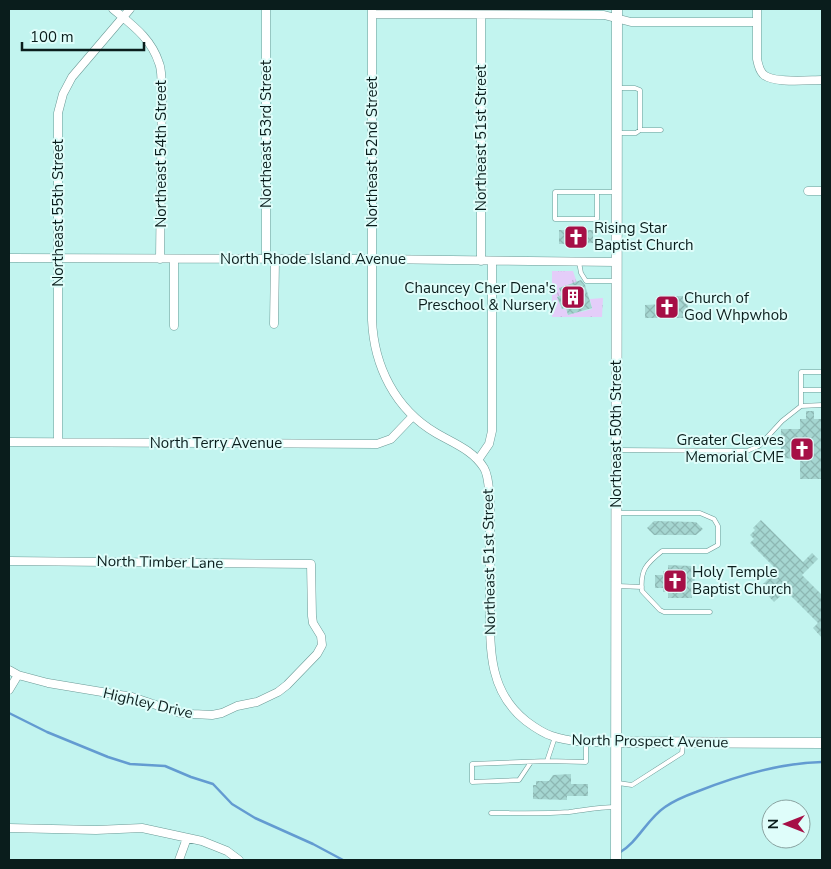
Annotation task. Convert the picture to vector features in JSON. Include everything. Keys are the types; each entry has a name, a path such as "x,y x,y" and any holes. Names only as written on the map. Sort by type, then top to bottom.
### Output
{"street":[{"name":"Northeast 54th Street","path":"113,9 139,30 151,45 160,64 162,87 160,259"},
{"name":"Northeast 55th Street","path":"58,442 58,126 60,102 72,77 130,9"},
{"name":"Northeast 53rd Street","path":"266,9 266,259"},
{"path":"757,9 757,59 758,66 764,76 775,79 822,80"},
{"path":"372,12 481,16 617,14 630,22 757,22"},
{"name":"Northeast 52nd Street","path":"372,12 372,320 375,347 384,375 392,391 413,416 436,433 465,448 478,460"},
{"name":"Northeast 50th Street","path":"616,860 617,14"},
{"name":"Northeast 51st Street","path":"481,16 481,261"},
{"path":"808,191 822,191"},
{"name":"North Rhode Island Avenue","path":"9,258 616,262"},
{"path":"174,259 174,326"},
{"path":"274,324 275,260"},
{"path":"478,460 489,444 492,431 492,261"},
{"name":"North Terry Avenue","path":"9,442 377,444 390,439 413,416"},
{"name":"Northeast 51st Street","path":"478,460 484,468 490,505 490,648 494,673 500,688"},
{"name":"North Timber Lane","path":"9,560 311,564 313,623 322,641"},
{"name":"Highley Drive","path":"9,670 18,675 48,684 137,698 180,712 212,715 222,713 237,706 257,702 278,692 317,654 322,641"},
{"path":"9,690 18,675"},
{"name":"North Prospect Avenue","path":"500,688 516,712 539,730 554,737 574,741 822,743"},
{"path":"9,828 96,830 142,828 214,845 227,851 239,860"},
{"path":"179,860 187,838"}],"lane":[{"path":"617,88 635,88 640,90 640,130"},
{"path":"618,133 661,130"},
{"path":"597,192 597,219 555,219 555,192 597,192 616,192"},
{"path":"579,262 581,273 586,281 616,281"},
{"path":"801,406 801,372 822,372"},
{"path":"801,390 822,390"},
{"path":"616,450 747,451 759,446 782,420 801,406 822,405"},
{"path":"616,513 700,513 711,516 716,522 718,545 707,551 662,551 642,571 644,594 662,611 710,612"},
{"path":"616,586 642,587"},
{"path":"546,761 554,737"},
{"path":"531,762 519,780 472,782 472,764 546,761 586,762 586,742"},
{"path":"616,783 632,785 682,754 684,742"},
{"path":"491,813 549,813 570,812 599,807 616,808"}],"green space":[{"path":"552,271 573,271 577,283 559,288 562,295 557,297 562,309 566,308 568,315 592,309 590,299 603,298 602,317 552,317"}],"building":[{"name":"Rising Star Baptist Church","path":"559,230 593,230 593,243 559,244"},
{"name":"Chauncey Cher Dena's Preschool & Nursery","path":"581,280 585,285 592,308 568,315 566,308 562,309 557,297 562,295 559,288"},
{"name":"Church of God Whpwhob","path":"665,296 687,296 689,318 645,318 645,305 665,304"},
{"path":"806,411 814,411 814,419 822,419 822,479 800,479 800,459 781,458 781,429 800,429 800,419 806,419"},
{"path":"761,520 803,562 812,553 818,559 802,575 822,595 822,638 813,628 818,623 786,591 774,602 760,587 777,570 750,543 754,539 750,535 755,530 753,528"},
{"path":"654,521 696,522 703,529 696,535 654,535 647,528"},
{"name":"Holy Temple Baptist Church","path":"668,565 692,566 692,572 695,572 692,598 668,598 668,592 663,592 663,588 655,588 655,575 663,575 663,571 668,571"},
{"path":"571,774 571,784 588,784 588,796 567,796 567,800 533,799 533,785 536,785 536,781 549,781 553,775"}],"waterway":[{"path":"9,713 47,732 108,757 130,764 165,766 213,784 232,804 255,818 313,844 343,860"},
{"path":"619,853 632,843 659,812 680,798 758,771 789,765 822,762"}],"place":[{"name":"Rising Star Baptist Church","path":"576,237"},
{"name":"Chauncey Cher Dena's Preschool & Nursery","path":"573,297"},
{"name":"Church of God Whpwhob","path":"667,307"},
{"name":"Greater Cleaves Memorial CME","path":"802,449"},
{"name":"Holy Temple Baptist Church","path":"675,581"}]}
